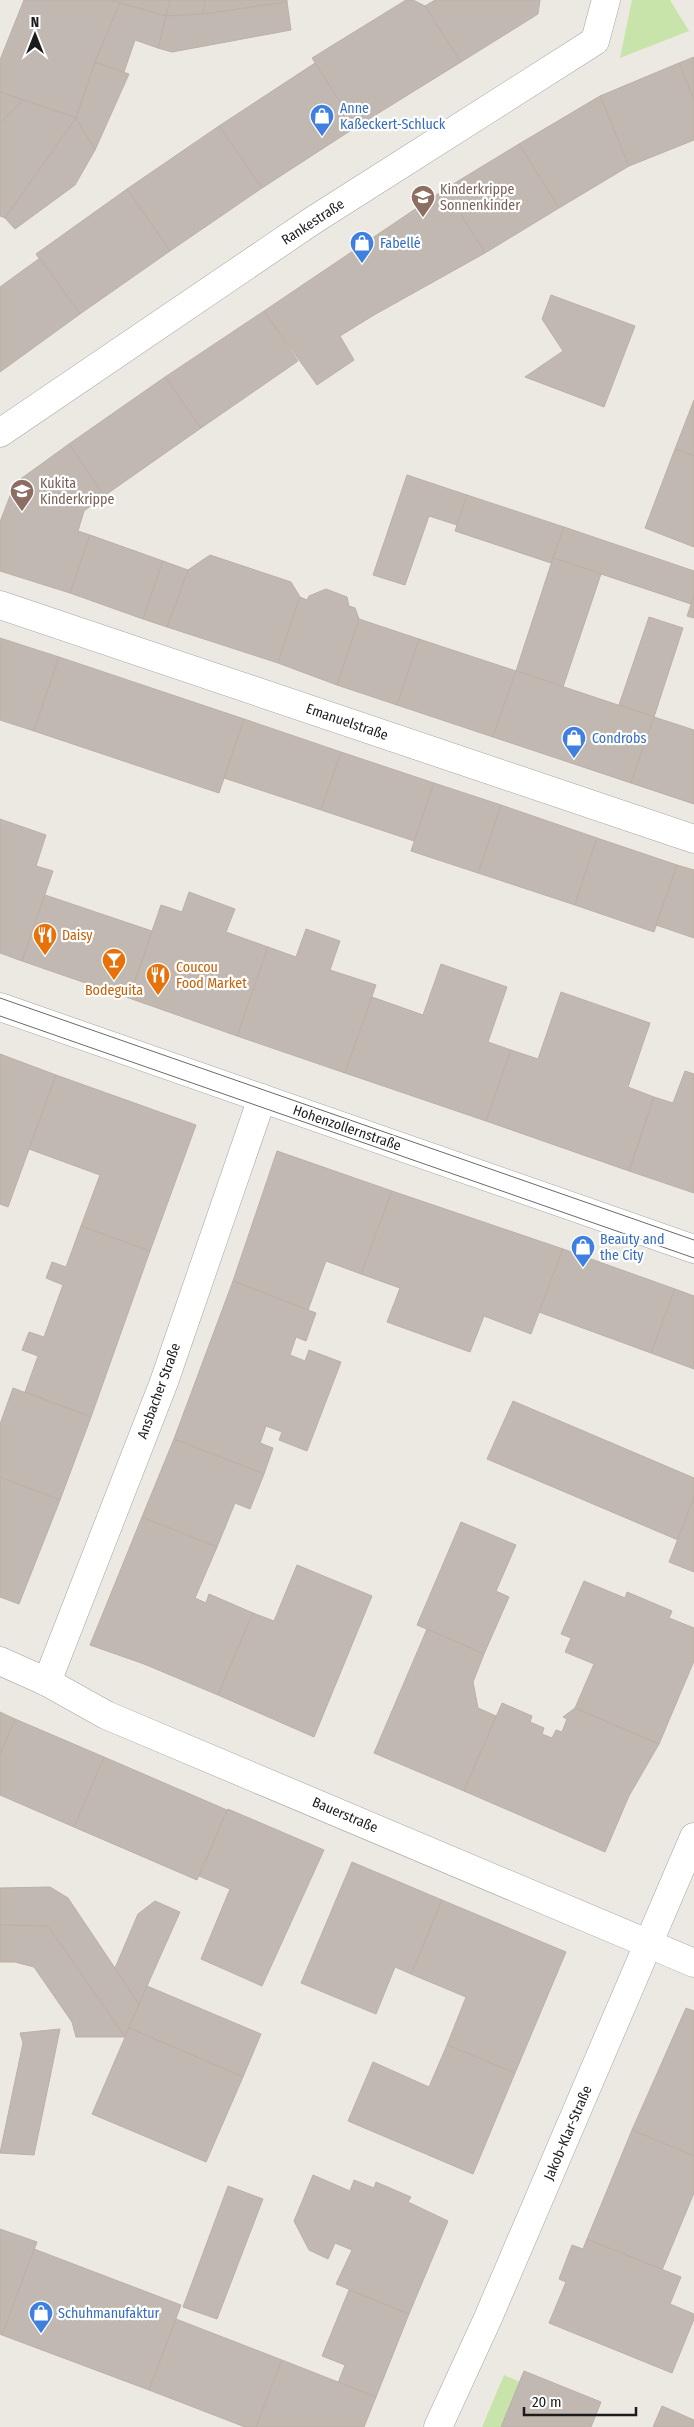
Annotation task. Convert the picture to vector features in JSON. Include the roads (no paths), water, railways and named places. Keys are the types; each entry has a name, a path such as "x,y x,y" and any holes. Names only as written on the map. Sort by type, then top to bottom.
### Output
{"street":[{"name":"Rankestraße","path":"0,434 312,221 595,41 606,0"},
{"name":"Emanuelstraße","path":"0,605 694,839"},
{"name":"Hohenzollernstraße","path":"0,1007 694,1249"},
{"name":"Ansbacher Straße","path":"47,1682 164,1382 262,1098"},
{"name":"Bauerstraße","path":"0,1661 47,1682 106,1715 694,1963"},
{"name":"Jakob-Klar-Straße","path":"438,2427 488,2318 694,1837"}],"tram line":[{"path":"0,998 694,1240"},
{"path":"0,1016 694,1258"}],"place":[{"name":"Anne Kaßeckert-Schluck","path":"322,137"},
{"name":"Kinderkrippe Sonnenkinder","path":"423,218"},
{"name":"Fabellé","path":"362,264"},
{"name":"Kukita Kinderkrippe","path":"22,512"},
{"name":"Condrobs","path":"574,759"},
{"name":"Daisy","path":"45,956"},
{"name":"Bodeguita","path":"114,981"},
{"name":"Coucou Food Market","path":"158,996"},
{"name":"Beauty and the City","path":"583,1268"},
{"name":"Schuhmanufaktur","path":"41,2334"}]}
